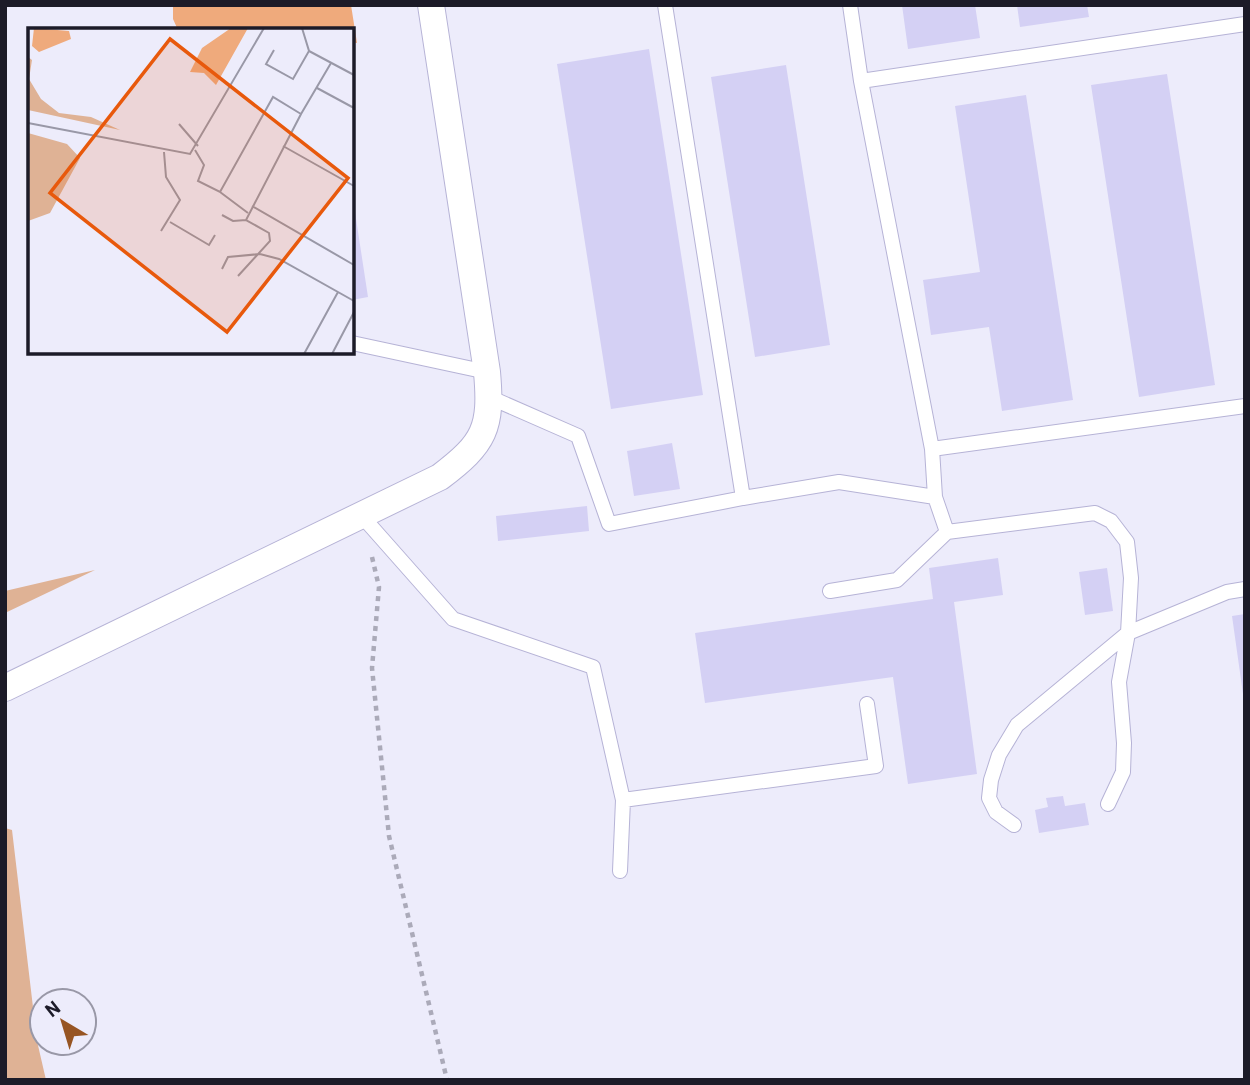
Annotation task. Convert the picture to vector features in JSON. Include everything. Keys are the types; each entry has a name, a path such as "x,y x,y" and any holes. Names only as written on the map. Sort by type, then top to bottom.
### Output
{"street":[{"path":"5,688 440,477 465,458 481,438 487,417 488,384 430,5"}],"lane":[{"path":"665,5 743,498"},
{"path":"850,5 861,81 932,449 934,497 947,532"},
{"path":"861,81 1245,24"},
{"path":"354,344 488,384 578,436 609,524 839,482 934,497"},
{"path":"932,449 1245,406"},
{"path":"830,591 897,580 947,532 1095,513 1111,521 1127,542 1131,578 1128,633 1119,682 1124,743 1123,772 1108,804"},
{"path":"361,515 453,619 593,667 623,800 620,871"},
{"path":"1014,825 996,812 989,798 991,780 999,755 1017,725 1128,633 1227,592 1245,589"},
{"path":"623,800 876,765 867,704"}],"path":[{"path":"361,515 379,587 372,668 389,836 447,1080"}],"shaded area":[{"path":"173,5 351,5 357,43 354,42 354,28 177,28 173,19"},
{"path":"95,570 5,613 5,591"},
{"path":"5,828 12,830 31,987 28,987 28,1057 41,1057 46,1080 5,1080"}],"building":[{"path":"902,5 975,5 980,38 908,49"},
{"path":"1017,5 1087,5 1089,17 1020,27"},
{"path":"649,49 703,395 611,409 557,64"},
{"path":"786,65 830,345 755,357 711,77"},
{"path":"1167,74 1215,385 1139,397 1091,85"},
{"path":"1026,95 1073,400 1002,411 989,327 931,335 923,280 980,272 955,106"},
{"path":"354,206 368,297 354,300"},
{"path":"672,443 680,489 634,496 627,451"},
{"path":"587,506 589,531 498,541 496,516"},
{"path":"998,558 1003,595 954,602 977,774 908,784 893,677 705,703 695,633 933,599 929,568"},
{"path":"1107,568 1113,611 1085,615 1079,572"},
{"path":"1245,614 1245,694 1243,694 1232,616"},
{"path":"1063,796 1065,806 1085,803 1089,825 1039,833 1035,810 1048,807 1046,798"}]}
